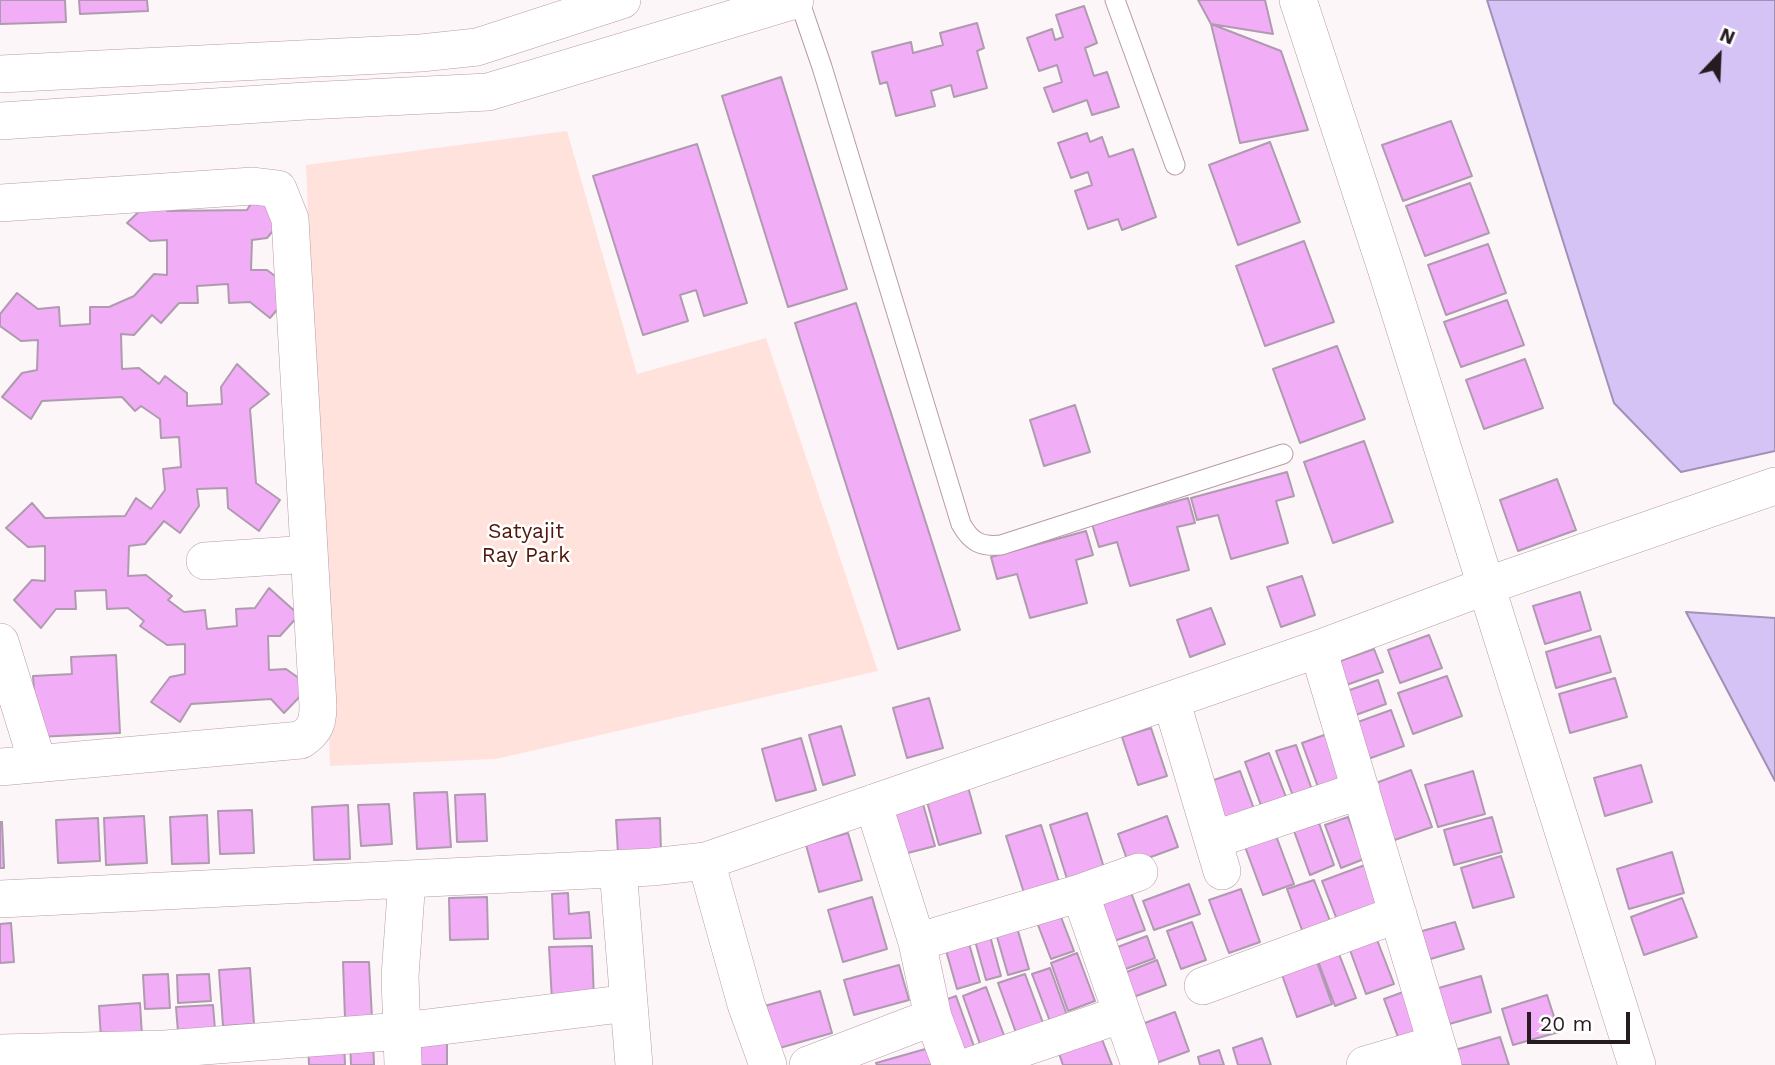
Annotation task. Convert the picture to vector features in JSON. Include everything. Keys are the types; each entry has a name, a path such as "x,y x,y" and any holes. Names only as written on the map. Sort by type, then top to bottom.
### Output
{"street":[{"path":"0,74 303,59 477,47 622,0"},
{"path":"0,121 488,92 797,0"},
{"path":"1298,0 1386,268 1636,1065"},
{"path":"303,59 306,101"},
{"path":"0,203 253,186 278,189 290,219 318,706 318,722 314,732 301,740 0,767"},
{"path":"0,899 618,869 706,861 1318,649 1486,586 1775,486"},
{"path":"205,561 309,554"},
{"path":"0,642 38,764"},
{"path":"1318,649 1439,1055 1365,1065"},
{"path":"1171,700 1218,856 1361,790"},
{"path":"873,803 916,942 933,1017 951,1065"},
{"path":"706,861 746,1004 768,1065"},
{"path":"618,869 634,1065"},
{"path":"916,942 1080,893 1139,872"},
{"path":"402,1048 400,976 407,878"},
{"path":"1080,893 1140,1065"},
{"path":"1203,985 1398,914"},
{"path":"0,1053 402,1048 629,1003"},
{"path":"974,1065 1122,1014"},
{"path":"809,1065 933,1017"}],"lane":[{"path":"797,0 826,80 961,524 968,536 988,546 1001,545 1283,454"},
{"path":"1115,0 1175,165"}],"green space":[{"name":"Satyajit Ray Park","path":"567,131 637,374 766,338 878,671 496,759 330,766 306,165"}],"shaded area":[{"path":"1487,0 1775,0 1775,451 1681,472 1614,403"},
{"path":"1686,612 1775,618 1775,781"}],"building":[{"path":"0,0 65,0 66,22 0,24"},
{"path":"79,0 147,0 148,11 80,14"},
{"path":"1198,0 1265,0 1273,34 1211,24"},
{"path":"1084,6 1097,43 1085,48 1094,76 1107,72 1119,107 1092,115 1087,100 1053,112 1044,88 1062,82 1057,65 1039,71 1027,38 1052,29 1055,40 1063,37 1056,15"},
{"path":"977,23 984,48 977,51 987,88 954,97 951,85 931,91 935,106 896,116 887,82 880,84 872,52 911,42 913,53 943,45 940,33"},
{"path":"1211,24 1281,51 1308,130 1240,143"},
{"path":"781,77 847,289 788,307 722,96"},
{"path":"1451,121 1472,176 1403,201 1382,145"},
{"path":"1087,133 1090,142 1102,137 1109,157 1133,149 1156,217 1122,230 1118,219 1088,229 1075,191 1092,185 1088,172 1071,178 1058,143"},
{"path":"1270,142 1300,222 1238,245 1209,165"},
{"path":"697,144 747,303 704,316 696,290 680,295 688,321 643,335 593,176"},
{"path":"1470,183 1489,233 1425,256 1406,206"},
{"path":"258,192 287,214 267,238 252,240 251,270 267,270 294,290 270,318 250,302 229,303 228,284 197,286 198,303 179,303 161,323 152,315 134,335 121,334 122,369 139,368 159,384 165,376 187,393 187,406 222,404 221,387 237,364 269,394 250,409 256,483 280,500 259,531 228,508 227,488 197,489 199,506 180,533 164,521 145,544 129,546 128,576 146,575 172,596 168,600 184,612 205,610 207,629 237,626 236,609 255,608 269,588 299,615 280,636 268,636 269,670 286,669 310,686 284,713 271,699 191,704 180,722 151,702 170,677 185,674 185,644 167,645 140,626 144,621 128,608 107,609 106,590 75,591 76,609 56,609 41,628 14,600 32,580 45,581 45,546 28,547 6,528 32,503 45,518 125,516 136,498 151,509 165,490 163,469 181,467 179,437 161,438 160,419 141,406 135,411 122,397 42,401 31,419 2,397 22,373 37,370 38,340 21,341 0,326 0,314 17,293 38,309 59,307 60,326 90,324 90,307 109,307 134,296 154,274 167,275 167,240 150,241 127,223 154,197 167,211 247,210"},
{"path":"1304,241 1334,322 1265,346 1236,266"},
{"path":"1488,244 1506,293 1446,315 1428,265"},
{"path":"1507,300 1524,345 1461,367 1444,322"},
{"path":"856,303 960,630 898,649 795,323"},
{"path":"1337,346 1365,419 1300,443 1273,369"},
{"path":"1525,359 1543,408 1484,429 1466,380"},
{"path":"1075,405 1090,452 1044,466 1030,420"},
{"path":"1364,441 1393,522 1333,543 1304,462"},
{"path":"1287,472 1294,496 1276,501 1288,543 1231,559 1218,515 1197,520 1191,498"},
{"path":"1557,479 1576,530 1518,551 1500,500"},
{"path":"1188,498 1195,523 1177,527 1189,570 1130,586 1117,542 1099,547 1092,524"},
{"path":"1086,531 1093,555 1076,560 1087,603 1030,618 1017,574 997,579 991,557"},
{"path":"1302,576 1315,615 1281,627 1267,587"},
{"path":"1580,592 1591,630 1545,644 1533,606"},
{"path":"1211,608 1225,644 1190,657 1177,620"},
{"path":"1429,635 1442,668 1400,683 1388,650"},
{"path":"1600,636 1611,672 1556,688 1546,652"},
{"path":"1374,649 1383,672 1335,689 1326,666"},
{"path":"116,655 120,733 37,737 33,676 72,674 71,657"},
{"path":"1447,676 1462,716 1413,734 1398,693"},
{"path":"1615,678 1627,717 1570,733 1559,694"},
{"path":"1378,680 1386,704 1342,720 1333,696"},
{"path":"929,698 943,748 907,758 893,708"},
{"path":"1391,710 1404,746 1357,763 1344,727"},
{"path":"841,726 855,775 823,785 809,735"},
{"path":"1151,728 1167,776 1138,785 1122,737"},
{"path":"1327,734 1347,789 1322,798 1302,743"},
{"path":"801,738 816,790 776,801 762,749"},
{"path":"1296,745 1315,798 1296,804 1276,751"},
{"path":"1269,753 1291,810 1266,819 1245,762"},
{"path":"1641,765 1652,802 1605,816 1594,778"},
{"path":"1411,770 1432,827 1386,843 1365,787"},
{"path":"1240,771 1257,817 1228,827 1211,781"},
{"path":"1473,771 1485,814 1438,827 1425,785"},
{"path":"968,787 981,833 939,845 926,798"},
{"path":"447,792 451,847 417,849 414,793"},
{"path":"485,794 487,841 457,842 455,795"},
{"path":"389,804 392,844 361,846 358,805"},
{"path":"923,804 935,846 896,856 884,815"},
{"path":"348,805 350,859 314,860 312,807"},
{"path":"252,810 254,853 220,854 218,811"},
{"path":"1087,813 1105,871 1068,882 1050,825"},
{"path":"207,815 209,863 172,864 170,817"},
{"path":"144,816 147,863 106,865 104,818"},
{"path":"1167,816 1178,847 1129,865 1118,834"},
{"path":"1348,817 1364,859 1341,868 1325,825"},
{"path":"1492,817 1502,852 1454,865 1444,830"},
{"path":"98,818 100,861 58,863 56,820"},
{"path":"660,818 661,852 618,854 616,820"},
{"path":"2,822 4,868 0,868"},
{"path":"1319,823 1334,865 1310,875 1294,831"},
{"path":"1041,825 1059,882 1024,893 1006,836"},
{"path":"848,833 862,880 819,892 806,845"},
{"path":"1275,833 1294,884 1263,895 1244,844"},
{"path":"1672,852 1684,893 1629,909 1617,869"},
{"path":"1501,856 1514,897 1473,908 1461,868"},
{"path":"1365,865 1381,910 1339,925 1322,881"},
{"path":"1314,880 1334,931 1306,941 1287,889"},
{"path":"1189,884 1200,914 1154,930 1143,901"},
{"path":"1129,887 1145,930 1103,945 1088,902"},
{"path":"1241,889 1260,942 1229,953 1209,900"},
{"path":"568,893 569,914 589,912 591,938 554,939 552,894"},
{"path":"487,897 488,939 450,940 449,898"},
{"path":"872,897 887,949 843,962 828,910"},
{"path":"1682,898 1697,937 1644,955 1631,917"},
{"path":"1056,904 1074,951 1051,959 1033,912"},
{"path":"1014,917 1029,969 1008,975 993,923"},
{"path":"1192,922 1206,960 1181,969 1167,931"},
{"path":"1455,922 1464,949 1424,961 1415,933"},
{"path":"11,923 14,962 0,963 0,924"},
{"path":"987,925 1001,976 986,980 972,930"},
{"path":"1374,932 1394,984 1366,994 1347,942"},
{"path":"966,933 980,982 957,989 943,940"},
{"path":"1147,936 1155,958 1115,973 1107,951"},
{"path":"592,946 594,1000 552,1001 549,947"},
{"path":"1077,953 1095,1001 1068,1011 1051,963"},
{"path":"1339,954 1356,998 1335,1006 1318,961"},
{"path":"1316,959 1332,1004 1297,1017 1281,972"},
{"path":"1157,960 1166,985 1128,999 1119,975"},
{"path":"343,962 369,962 372,1018 345,1019"},
{"path":"899,965 909,1000 854,1015 844,980"},
{"path":"250,968 254,1024 223,1026 219,970"},
{"path":"1050,968 1068,1018 1051,1024 1032,974"},
{"path":"168,974 170,1008 145,1009 143,975"},
{"path":"209,974 211,1001 178,1003 177,975"},
{"path":"1025,974 1046,1031 1019,1041 998,983"},
{"path":"1481,976 1491,1012 1439,1027 1428,991"},
{"path":"986,987 1005,1038 981,1047 963,996"},
{"path":"820,991 832,1033 769,1051 757,1008"},
{"path":"1406,991 1424,1040 1402,1048 1384,999"},
{"path":"1547,995 1559,1032 1513,1045 1502,1009"},
{"path":"956,996 975,1049 953,1056 934,1004"},
{"path":"140,1003 142,1036 101,1039 99,1006"},
{"path":"213,1005 216,1042 179,1045 176,1007"},
{"path":"1175,1012 1189,1051 1151,1065 1131,1028"},
{"path":"1098,1029 1112,1065 1063,1065 1056,1045"},
{"path":"447,1037 447,1065 411,1065 409,1038"},
{"path":"1500,1037 1509,1065 1459,1065 1455,1050"},
{"path":"1262,1038 1271,1065 1238,1065 1233,1048"},
{"path":"373,1039 374,1065 351,1065 350,1040"},
{"path":"344,1040 345,1065 309,1065 308,1041"},
{"path":"929,1048 933,1065 876,1063"},
{"path":"1219,1050 1224,1065 1200,1065 1198,1057"}]}
